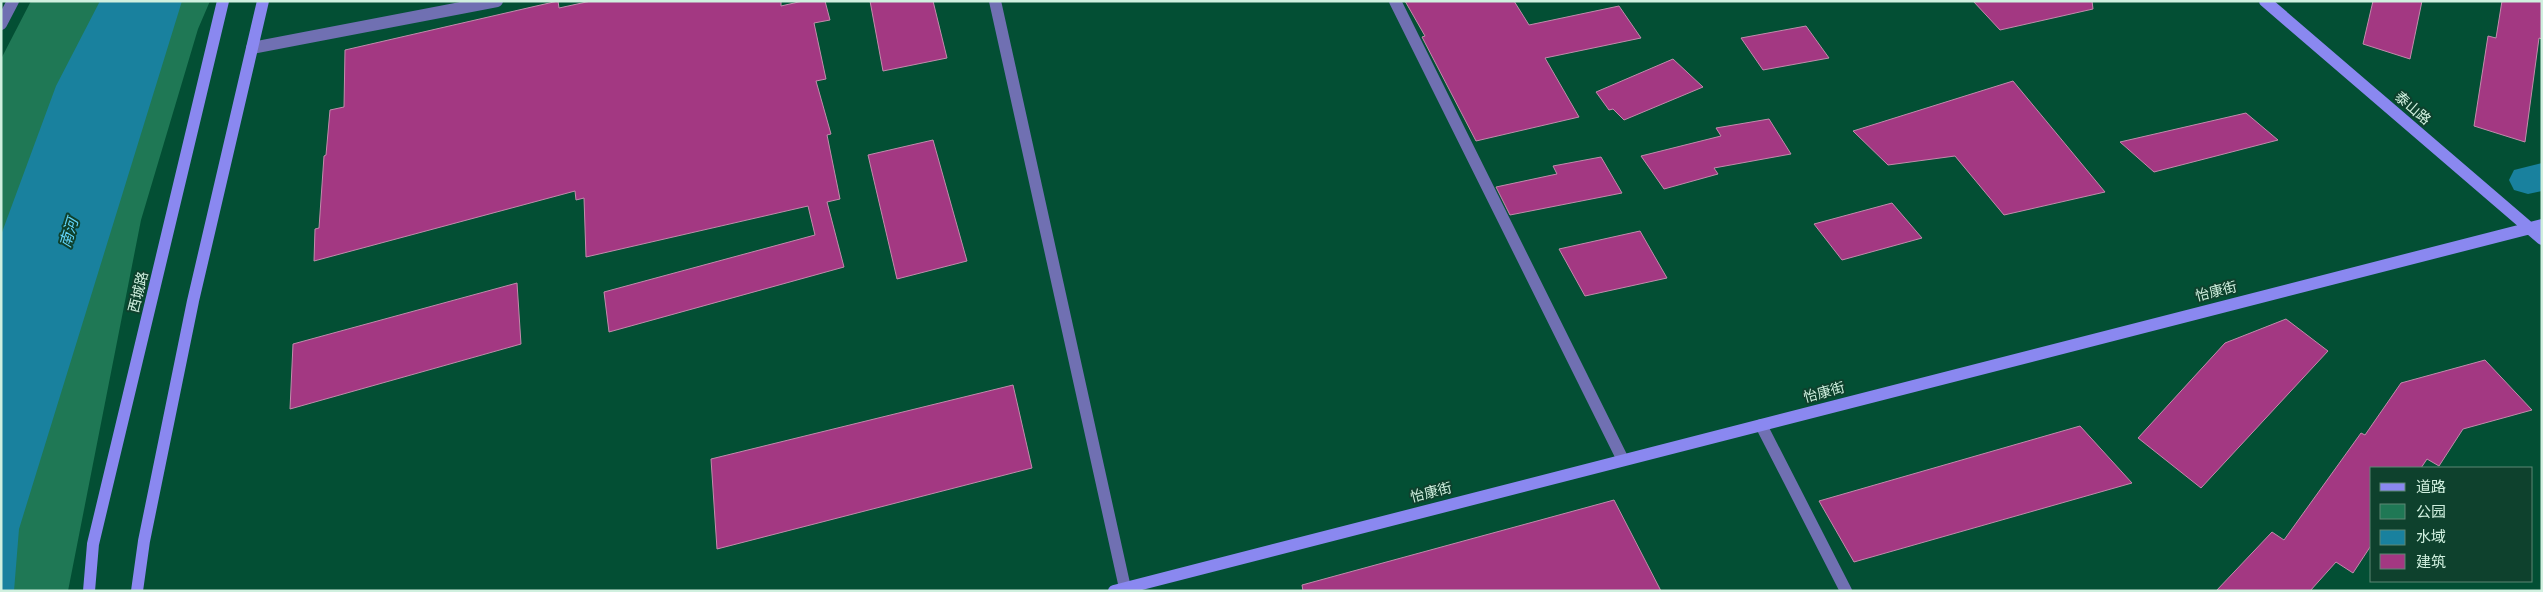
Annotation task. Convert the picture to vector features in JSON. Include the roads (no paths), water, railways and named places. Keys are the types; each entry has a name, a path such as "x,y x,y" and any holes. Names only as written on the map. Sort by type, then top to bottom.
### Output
{"main road":[{"name":"西城路","path":"89,591 93,544 223,1"},
{"path":"137,591 144,541 193,301 263,1"},
{"name":"泰山路","path":"2265,1 2536,227 2542,239"},
{"name":"怡康街","path":"1119,589 2536,227"}],"street":[{"path":"1,24 13,1"},
{"path":"252,48 497,1"},
{"path":"995,1 1119,589"},
{"path":"1395,1 1623,460"},
{"path":"1761,425 1846,591"}],"water":[{"name":"南河","path":"100,1 182,1 19,529 14,591 1,591 1,235 56,86"}],"waterway":[{"path":"2528,180 2542,177"}]}
